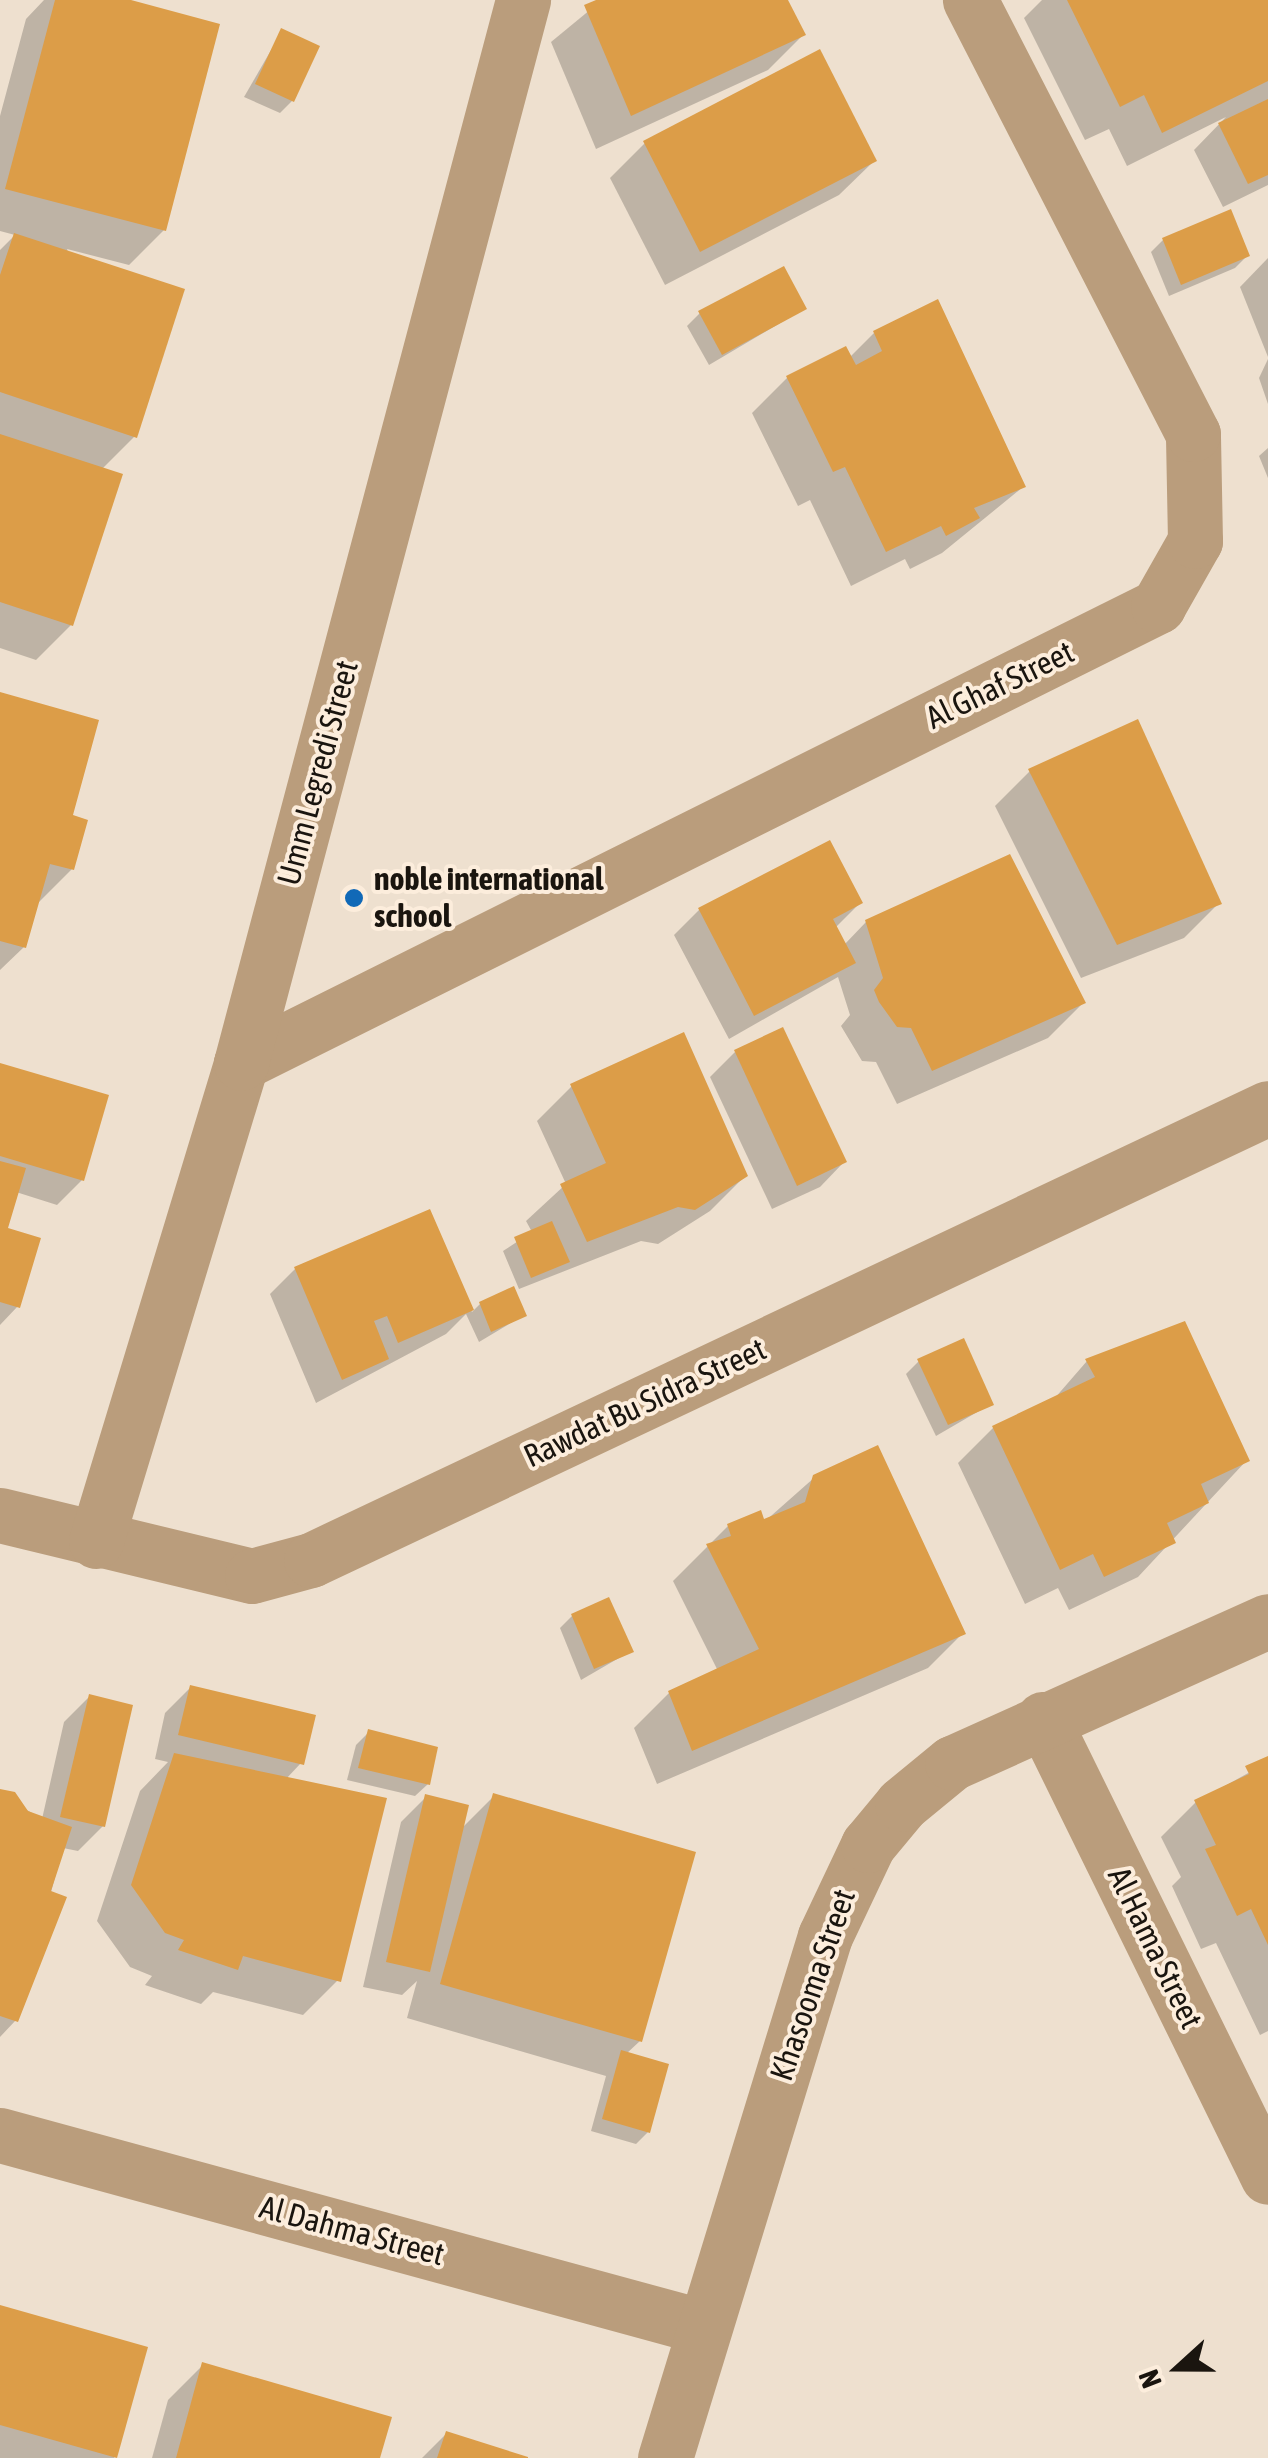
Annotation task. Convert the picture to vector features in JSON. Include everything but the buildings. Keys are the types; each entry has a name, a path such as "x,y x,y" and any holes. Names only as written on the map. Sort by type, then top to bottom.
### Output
{"street":[{"name":"Umm Legredi Street","path":"96,1542 241,1063 523,0"},
{"name":"Al Ghaf Street","path":"241,1063 1158,606 1195,542 1193,434 970,0"},
{"name":"Rawdat Bu Sidra Street","path":"0,1515 96,1542 252,1576 311,1560 1268,1108"},
{"name":"Khasooma Street","path":"665,2458 825,1936 868,1844 902,1804 952,1763 1268,1621"},
{"name":"Al Hama Street","path":"1043,1720 1268,2176"},
{"name":"Al Dahma Street","path":"0,2135 704,2328"}],"place":[{"name":"noble international school","path":"354,898"}]}
